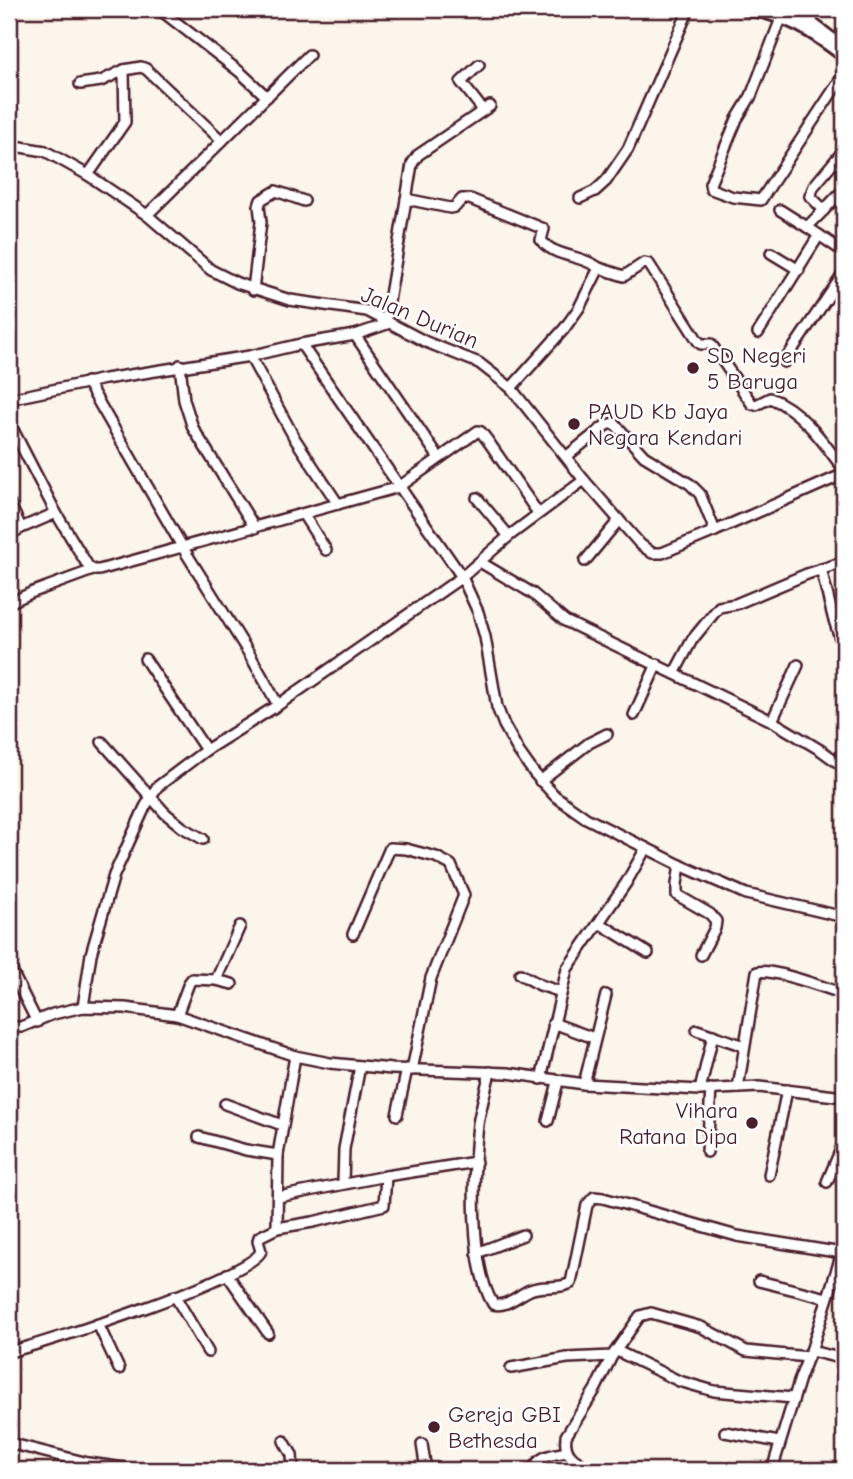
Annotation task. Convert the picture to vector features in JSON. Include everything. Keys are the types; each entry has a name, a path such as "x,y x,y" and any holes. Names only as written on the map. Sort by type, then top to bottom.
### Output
{"main road":[{"path":"746,9 780,12 810,22 844,48"},
{"path":"780,12 844,56"}],"street":[{"path":"159,9 240,72 267,97"},
{"path":"580,198 595,191 606,181 628,149 689,9"},
{"path":"810,22 818,9"},
{"path":"780,12 751,96 737,119 710,184 711,189 733,197 761,201 844,74"},
{"path":"147,215 309,55"},
{"path":"9,399 87,382 180,365 250,356 355,335 388,321 412,164 418,155 486,108 461,82 480,65"},
{"path":"80,84 101,81 124,70 141,66 222,141"},
{"path":"88,175 125,122 124,70"},
{"name":"Jalan Durian","path":"9,145 45,151 88,175 147,215 211,270 253,290 290,300 360,309 426,342 473,359 511,388 584,480 640,544 656,554 715,531 844,472"},
{"path":"824,209 813,200 810,192 844,150"},
{"path":"807,227 844,189"},
{"path":"253,290 261,222 259,204 266,196 276,191 304,201"},
{"path":"406,199 450,208 463,199 470,199 544,229 541,240 547,246 624,276 644,263 649,264 698,341 701,344 711,344 752,404 770,398 791,409 818,436 844,472"},
{"path":"780,210 844,252"},
{"path":"758,333 819,235"},
{"path":"771,253 799,270"},
{"path":"511,388 564,329 579,308 599,268"},
{"path":"784,362 844,273"},
{"path":"355,335 439,458"},
{"path":"302,344 462,578 478,612 485,637 497,707 519,752 540,781 555,796 586,818 680,865 746,894 844,917"},
{"path":"250,356 295,439 338,504"},
{"path":"180,365 184,400 193,428 255,528"},
{"path":"87,382 278,705"},
{"path":"9,422 56,513 93,570"},
{"path":"567,456 606,425 614,423 644,456 690,484 700,494 715,531"},
{"path":"9,603 93,570 183,548 399,487 474,432 481,432 538,513"},
{"path":"83,1007 91,954 101,914 114,875 151,794 206,750 278,705 462,578 509,536 584,480"},
{"path":"477,498 509,536"},
{"path":"9,502 21,528"},
{"path":"9,534 56,513"},
{"path":"303,514 326,550"},
{"path":"585,561 619,520"},
{"path":"480,562 532,593 565,621 772,721 844,767"},
{"path":"675,672 692,639 719,607 736,604 844,562"},
{"path":"821,569 832,617 844,650"},
{"path":"9,591 21,597"},
{"path":"145,659 206,750"},
{"path":"634,715 657,664"},
{"path":"772,721 798,665"},
{"path":"540,781 589,743 607,734"},
{"path":"102,743 173,820 203,839"},
{"path":"353,934 390,848 436,857 452,865 464,898 431,978 397,1115"},
{"path":"541,1079 567,969 626,883 646,848"},
{"path":"680,865 677,895 710,914 717,923 701,955"},
{"path":"598,923 648,953"},
{"path":"216,980 240,926"},
{"path":"9,966 37,1022"},
{"path":"738,1088 755,974 758,970 844,994"},
{"path":"520,974 561,992"},
{"path":"177,1015 188,983 192,979 232,984"},
{"path":"584,1084 607,995"},
{"path":"9,1027 21,1027 54,1014 83,1007 125,1008 177,1015 295,1056 360,1066 490,1072 584,1084 700,1090 787,1090 844,1097"},
{"path":"553,1023 594,1038"},
{"path":"697,1030 744,1046"},
{"path":"700,1090 713,1035"},
{"path":"277,1227 278,1154 295,1056"},
{"path":"342,1185 344,1149 360,1066"},
{"path":"490,1072 478,1124 477,1253 490,1302 497,1306 531,1289 567,1285 572,1280 587,1205 594,1197 737,1236 843,1250 793,1398 772,1470"},
{"path":"548,1121 558,1082"},
{"path":"707,1152 711,1089"},
{"path":"769,1175 787,1090"},
{"path":"225,1104 282,1125"},
{"path":"199,1137 246,1150 278,1154"},
{"path":"827,1182 844,1142"},
{"path":"278,1197 386,1175 476,1162"},
{"path":"9,1352 98,1324 175,1296 227,1273 257,1259 261,1251 259,1237 277,1227 313,1222 384,1205 386,1175"},
{"path":"477,1253 523,1236"},
{"path":"227,1273 268,1333"},
{"path":"758,1281 827,1298"},
{"path":"175,1296 208,1352"},
{"path":"592,1470 570,1458 566,1436 640,1316 650,1313 701,1327 746,1351 810,1354 844,1359"},
{"path":"98,1324 119,1369"},
{"path":"511,1368 567,1358 615,1354 678,1381 714,1391 793,1398"},
{"path":"725,1432 779,1442"},
{"path":"284,1441 292,1455 293,1470"},
{"path":"9,1443 88,1463 139,1470"},
{"path":"422,1444 426,1470"},
{"path":"533,1470 538,1461 547,1456 567,1452"}],"place":[{"name":"SD Negeri 5 Baruga","path":"693,368"},
{"name":"PAUD Kb Jaya Negara Kendari","path":"574,424"},
{"name":"Vihara Ratana Dipa","path":"752,1123"},
{"name":"Gereja GBI Bethesda","path":"434,1427"}]}
